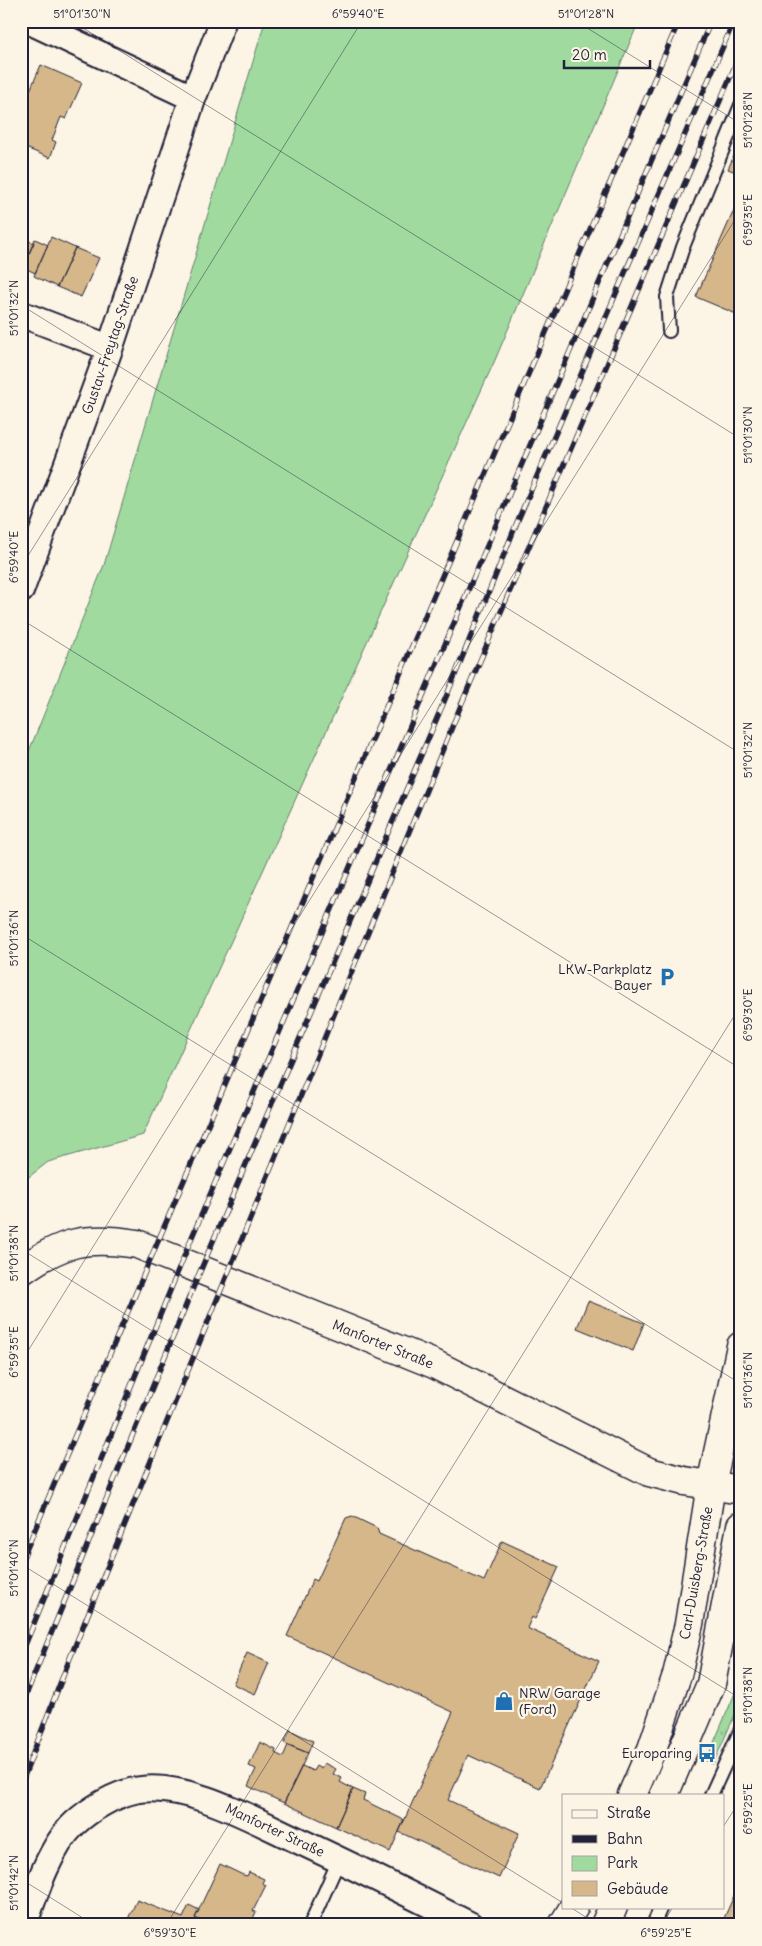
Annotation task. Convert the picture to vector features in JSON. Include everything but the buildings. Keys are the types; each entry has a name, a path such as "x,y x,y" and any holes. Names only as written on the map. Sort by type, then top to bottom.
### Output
{"street":[{"path":"29,21 193,98"},
{"name":"Gustav-Freytag-Straße","path":"21,590 110,348 193,98 223,21"},
{"path":"21,314 110,348"},
{"name":"Manforter Straße","path":"21,1271 43,1255 80,1241 105,1239 137,1244 434,1364 649,1472 741,1490"},
{"name":"Carl-Duisberg-Straße","path":"632,1794 652,1749 677,1675 688,1624 711,1485 741,1346"},
{"path":"664,1794 711,1684 741,1526"},
{"name":"Manforter Straße","path":"24,1925 53,1854 74,1824 114,1798 137,1790 172,1790 213,1802 339,1860 470,1925"},
{"path":"562,1925 573,1908"},
{"path":"606,1925 613,1908"}],"lane":[{"path":"669,331 667,297 683,247 741,105"},
{"path":"711,1794 741,1729"},
{"path":"310,1925 339,1860"},
{"path":"653,1925 661,1908"}],"green space":[{"path":"265,21 639,21 495,360 143,1135 48,1162 21,1183 21,771 104,565"},
{"path":"741,1679 741,1701 713,1764 706,1761"}],"railway":[{"path":"21,1562 679,21"},
{"path":"21,1655 192,1237 711,21"},
{"path":"21,1707 193,1288 449,690 518,520 734,21"},
{"path":"21,1784 70,1658 461,705 741,52"}],"place":[{"name":"LKW-Parkplatz Bayer","path":"667,977"},
{"name":"NRW Garage (Ford)","path":"504,1701"},
{"name":"Europaring","path":"707,1753"}]}
